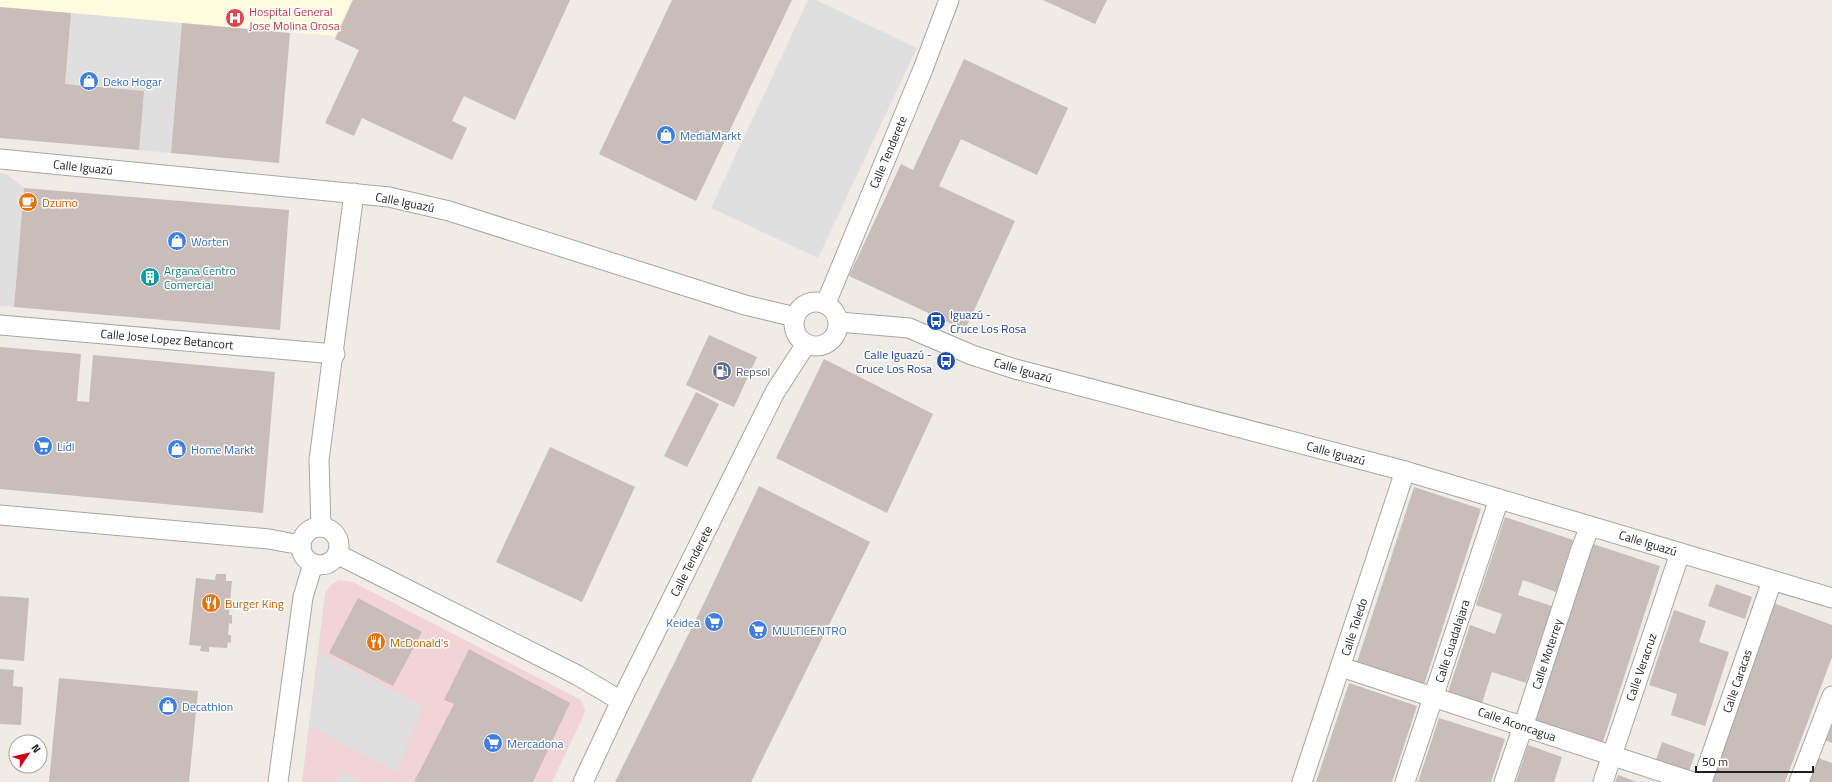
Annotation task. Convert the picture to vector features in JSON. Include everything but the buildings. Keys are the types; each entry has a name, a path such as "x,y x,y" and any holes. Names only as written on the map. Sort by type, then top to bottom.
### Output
{"street":[{"name":"Calle Tenderete","path":"826,303 923,69 949,0"},
{"name":"Calle Iguazú","path":"0,159 389,197 449,211 745,305 795,317"},
{"path":"321,527 319,460 335,354 354,193"},
{"path":"816,301 826,303 837,314 839,322 838,331 833,339 825,345 816,346 806,344 796,332 795,317 799,308 807,303 816,301"},
{"name":"Calle Iguazú","path":"839,322 909,328 972,355 1015,369 1406,471 1832,598"},
{"name":"Calle Jose Lopez Betancort","path":"0,325 335,354"},
{"name":"Calle Tenderete","path":"583,782 621,701 775,392 806,344"},
{"name":"Calle Toledo","path":"1302,782 1406,471"},
{"name":"Calle Guadalajara","path":"1405,782 1499,499"},
{"path":"0,515 269,539 301,545"},
{"name":"Calle Moterrey","path":"1504,782 1580,549 1590,526"},
{"path":"321,527 334,533 338,539 339,547 333,560 327,564 320,565 313,564 306,560 302,553 301,545 302,538 307,532 313,528 321,527"},
{"name":"Calle Veracruz","path":"1603,782 1612,756 1616,738 1680,553"},
{"path":"337,554 577,676 621,701"},
{"path":"278,782 303,597 313,564"},
{"name":"Calle Caracas","path":"1702,782 1772,581"},
{"name":"Calle Aconcagua","path":"1341,667 1693,782"},
{"path":"1799,782 1832,696"}],"shaded area":[{"name":"Hospital General Jose Molina Orosa","path":"0,0 352,0 335,36 0,7"},
{"path":"808,0 816,0 917,48 818,258 711,208"},
{"path":"71,13 182,23 171,153 139,150 143,91 65,84"},
{"path":"0,173 5,173 24,188 14,307 0,306"},
{"path":"339,580 353,582 581,700 585,710 583,717 552,782 302,782 325,593 331,585"},
{"path":"319,652 423,706 397,772 309,726"},
{"path":"342,772 350,776 360,782 336,782"}],"place":[{"name":"Hospital General Jose Molina Orosa","path":"235,18"},
{"name":"Deko Hogar","path":"89,81"},
{"name":"MediaMarkt","path":"666,135"},
{"name":"Dzumo","path":"28,202"},
{"name":"Worten","path":"177,241"},
{"name":"Argana Centro Comercial","path":"150,277"},
{"name":"Iguazú - Cruce Los Rosa","path":"936,321"},
{"name":"Calle Iguazú - Cruce Los Rosa","path":"946,361"},
{"name":"Repsol","path":"722,371"},
{"name":"Lidl","path":"43,446"},
{"name":"Home Markt","path":"177,449"},
{"name":"Burger King","path":"211,603"},
{"name":"Keidea","path":"714,622"},
{"name":"MULTICENTRO","path":"758,630"},
{"name":"McDonald's","path":"376,642"},
{"name":"Decathlon","path":"168,706"},
{"name":"Mercadona","path":"493,743"}]}
